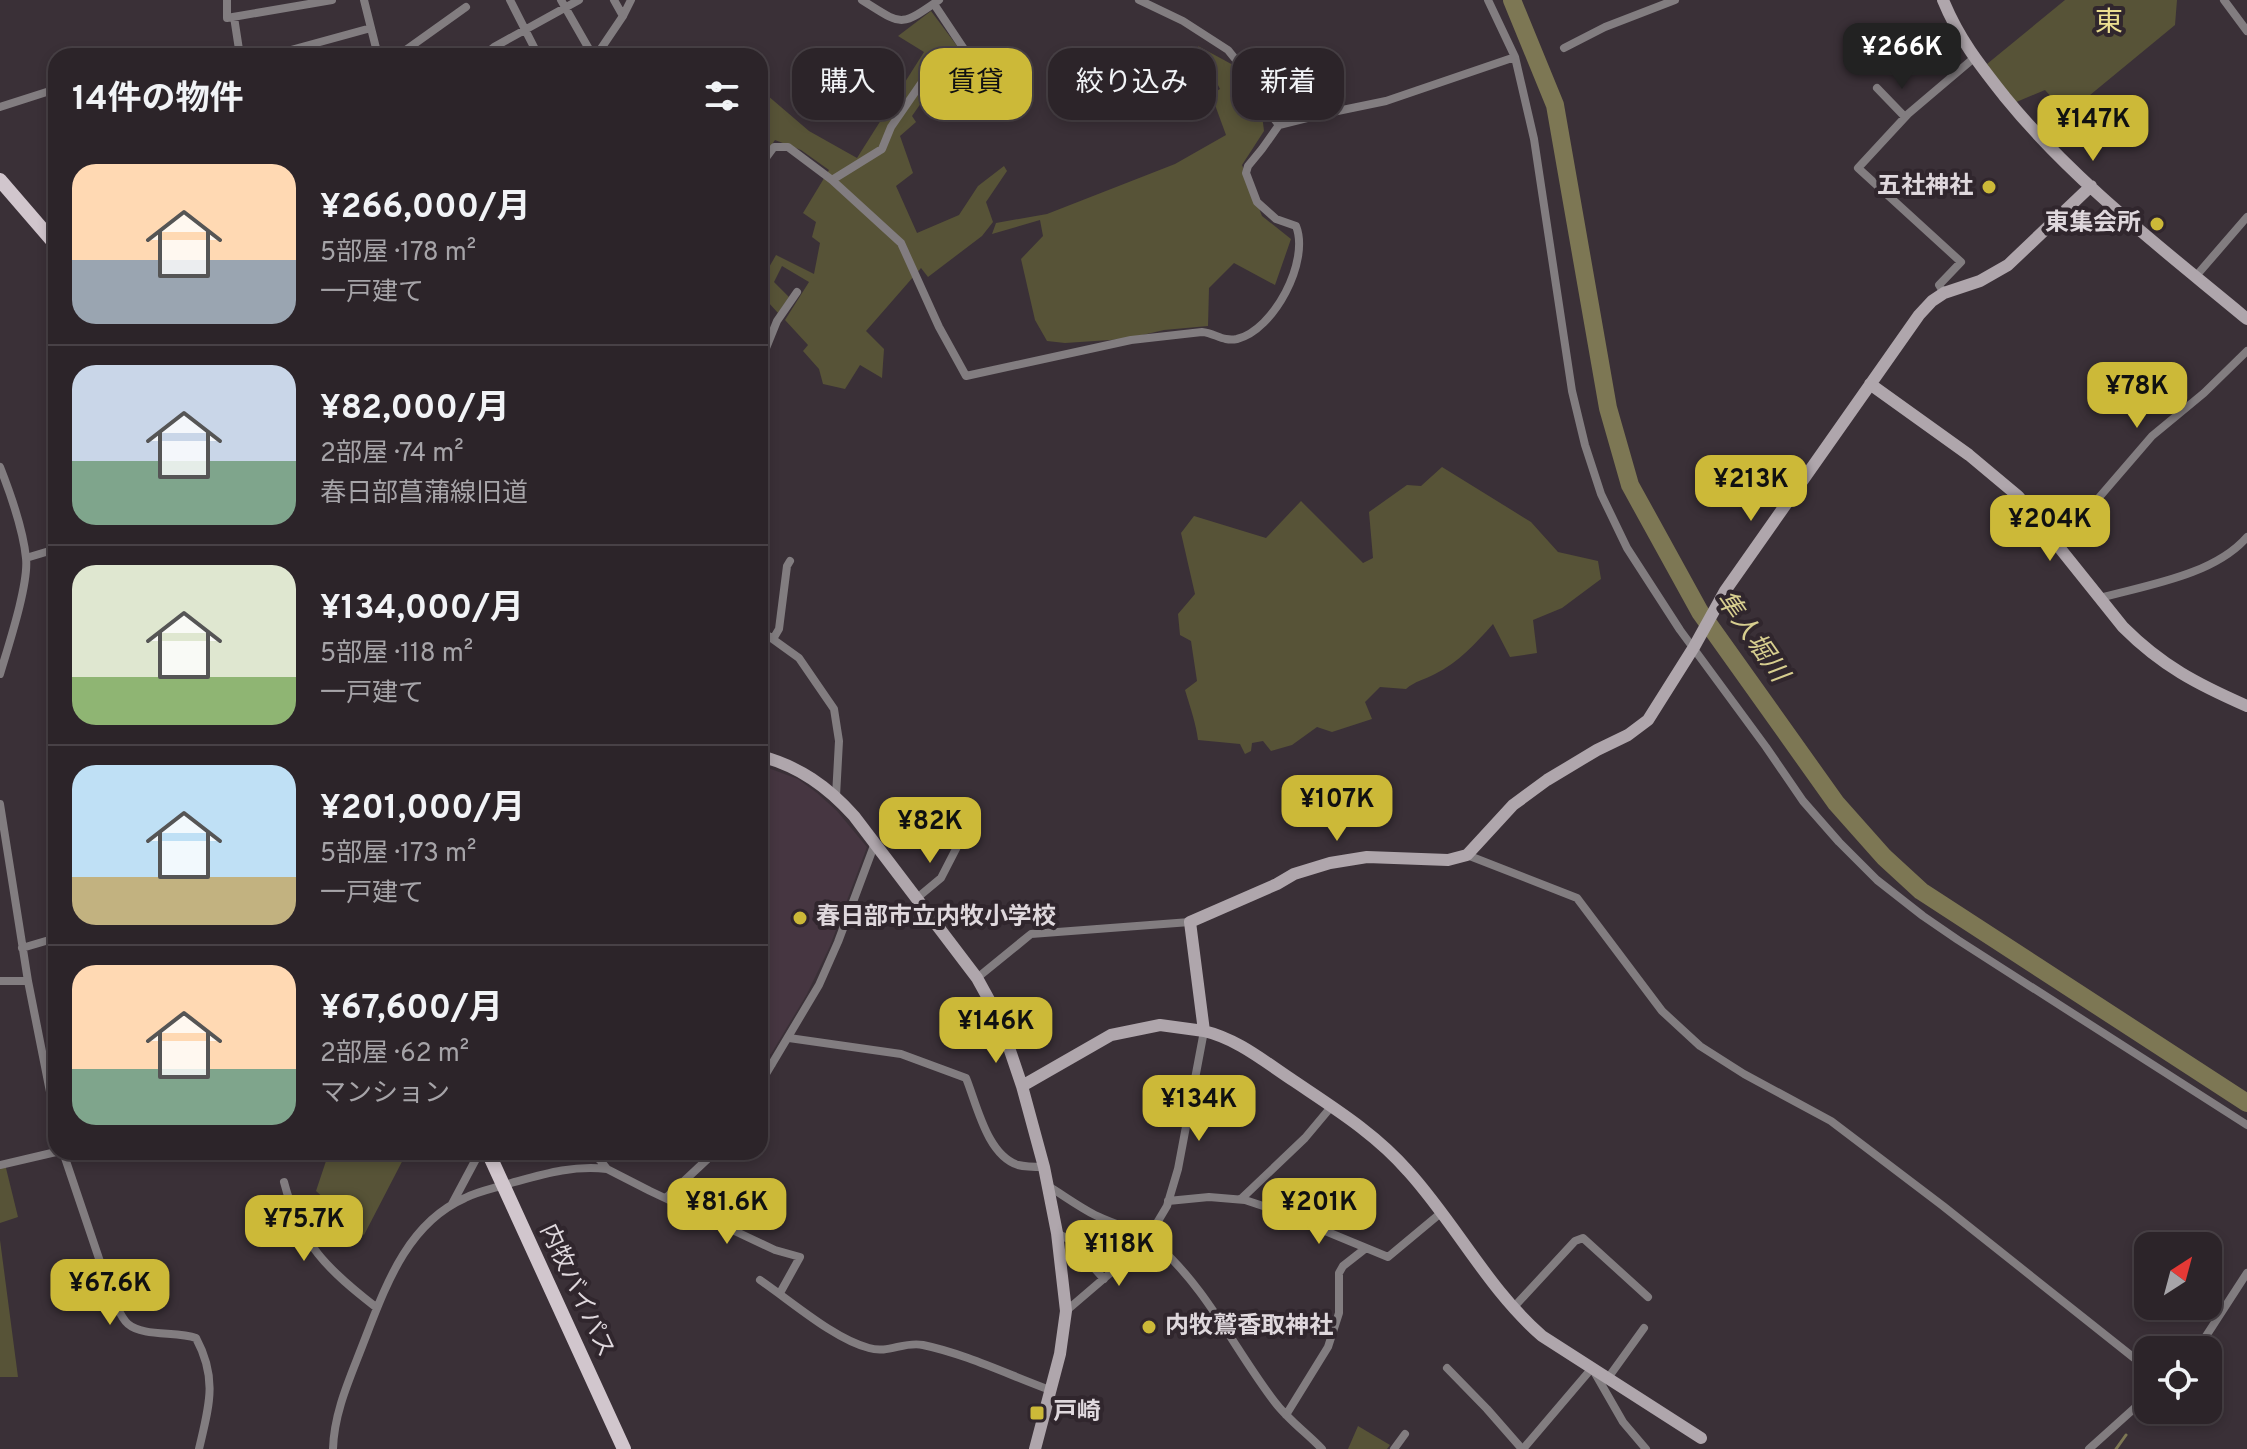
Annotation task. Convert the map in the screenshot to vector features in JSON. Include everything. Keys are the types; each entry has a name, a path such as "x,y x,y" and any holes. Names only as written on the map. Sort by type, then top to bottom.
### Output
{"main road":[{"path":"0,180 48,236"},
{"name":"内牧バイパス","path":"485,1160 504,1186 624,1449"}],"street":[{"path":"227,0 227,18 332,0"},
{"path":"364,0 376,48"},
{"path":"510,0 535,48"},
{"path":"493,48 564,4 579,0"},
{"path":"614,0 623,16"},
{"path":"600,48 631,0"},
{"path":"832,180 882,149 891,127 929,72 963,56 964,49 936,2 908,20 901,21 894,20 862,0"},
{"path":"1139,0 1183,21 1228,50 1249,76 1257,97 1279,125"},
{"path":"1488,0 1515,57 1534,139 1572,391 1585,445 1601,494 1627,548 1680,630 1803,801 1877,880 1958,940 2247,1125"},
{"path":"1564,48 1605,27 1675,0"},
{"path":"1943,0 1955,30 1974,58 2030,128 2130,224 2247,319"},
{"path":"2224,0 2247,31"},
{"path":"564,4 589,48"},
{"path":"409,48 466,7"},
{"path":"234,17 239,48"},
{"path":"298,48 371,28"},
{"path":"768,155 774,147 788,147 832,180 901,243 939,327 966,376 1131,340 1202,332 1209,332 1222,340 1248,335 1273,310 1293,277 1299,246 1296,226 1276,219 1257,202 1246,173 1279,125 1386,101 1515,57"},
{"path":"1944,293 1939,285 1961,262 1858,168 1905,117 1974,58"},
{"path":"1877,88 1905,117"},
{"path":"0,107 48,92"},
{"path":"977,978 1031,934 1190,922 1294,874 1330,863 1367,857 1448,860 1467,855 1513,805 1547,780 1628,735 1648,720 1725,591 1919,315 1944,293 1980,281 2008,265 2091,186"},
{"path":"2196,276 2247,217"},
{"path":"768,343 777,321 797,292"},
{"path":"2051,534 2096,501 2152,436 2204,393 2247,351"},
{"path":"1870,384 1998,477 2018,496 2123,627 2141,644 2173,669 2211,691 2247,706"},
{"path":"0,467 26,558 22,589 0,674"},
{"path":"0,500 10,498"},
{"path":"2100,598 2214,563 2236,549 2247,537"},
{"path":"26,558 48,551"},
{"path":"773,639 779,629 790,561"},
{"path":"768,636 799,658 834,709 839,741 836,796"},
{"path":"768,759 793,767 836,796 977,978 999,1018 1044,1167 1057,1233 1066,1311 1060,1354 1035,1449"},
{"path":"0,804 28,981 48,1062"},
{"path":"768,1071 819,985 875,843"},
{"path":"917,898 941,878 958,845"},
{"path":"1467,855 1577,898 1662,1011 1700,1046 1744,1074 1831,1121 2134,1358"},
{"path":"1066,1311 1148,1238 1168,1201 1178,1169 1204,1031 1190,922"},
{"path":"22,948 48,940"},
{"path":"0,981 28,981"},
{"path":"1022,1086 1111,1035 1160,1025 1204,1031 1242,1046 1353,1121 1387,1149 1442,1212 1513,1308 1542,1336 1701,1438"},
{"path":"789,1038 901,1054 966,1078 993,1147 1020,1166 1044,1167"},
{"path":"768,1064 772,1064"},
{"path":"1241,1199 1305,1138 1331,1107"},
{"path":"0,1165 48,1154"},
{"path":"66,1160 112,1297 123,1318 139,1331 186,1334 196,1338 206,1356 211,1383 199,1449"},
{"path":"451,1204 479,1160"},
{"path":"600,1160 607,1169"},
{"path":"667,1197 706,1160"},
{"path":"333,1449 339,1407 390,1275 435,1215 466,1197 569,1168 607,1169 775,1250 800,1257 780,1293"},
{"path":"284,1182 289,1202 314,1251 329,1269 377,1308"},
{"path":"1048,1186 1095,1215 1148,1238 1200,1294 1273,1401 1322,1449"},
{"path":"1168,1201 1209,1197 1241,1199 1388,1257 1442,1212"},
{"path":"1057,1233 1068,1239 1104,1279"},
{"path":"1513,1308 1575,1241 1583,1238 1648,1297"},
{"path":"1286,1415 1328,1347 1339,1313 1339,1273 1343,1266 1366,1248"},
{"path":"2206,1336 2247,1273"},
{"path":"760,1280 839,1334 869,1348 885,1350 920,1344 1050,1390"},
{"path":"1608,1378 1644,1328"},
{"path":"1447,1368 1522,1449 1592,1368"},
{"path":"1592,1368 1623,1422 1646,1449"},
{"path":"2089,1449 2134,1409"},
{"path":"1394,1449 1405,1434"}],"shaded area":[{"path":"2065,0 2177,0 2175,25 2067,114 2045,90 2014,103 1987,64"},
{"path":"931,11 959,48 920,50 898,36"},
{"path":"1216,56 1232,64 1232,120 1263,120 1264,131 1242,165 1262,216 1291,239 1275,285 1234,263 1209,288 1208,326 1164,330 1125,339 1065,343 1047,341 1035,320 1021,259 1043,236 1040,220 992,234 996,223 1047,214 1175,164 1226,135 1216,108 1216,91 1220,89 1216,81"},
{"path":"920,58 920,104 912,116 916,122 900,136 913,173 896,186 917,233 959,215 978,186 1004,166 1007,171 986,202 993,222 982,236 928,277 921,268 866,331 884,349 882,378 860,365 845,389 823,384 819,369 803,351 808,345 785,320 809,282 782,266 774,282 789,297 778,313 768,302 768,269 776,255 814,274 820,243 812,237 816,222 803,213 829,170 801,150 775,140 768,150 768,96 792,116 792,120 857,158 881,120 904,120 904,84"},
{"path":"1442,467 1531,522 1558,552 1598,561 1601,579 1562,608 1533,620 1537,653 1510,657 1493,624 1444,669 1406,689 1380,687 1365,702 1372,719 1332,732 1317,727 1292,745 1271,751 1263,741 1252,743 1251,751 1245,754 1240,744 1198,740 1185,690 1197,681 1191,641 1180,635 1178,614 1195,594 1181,533 1194,516 1266,538 1301,501 1363,563 1373,558 1369,512 1407,485 1421,486"},
{"name":"春日部市立内牧小学校","path":"768,768 798,779 817,793 837,811 867,847 830,946 807,994 768,1056"},
{"path":"326,1160 403,1160 364,1235 316,1191"},
{"path":"5,1164 18,1217 0,1223 0,1165"},
{"path":"0,1240 18,1377 0,1377"},
{"path":"1358,1426 1390,1445 1387,1449 1348,1449"}],"waterway":[{"name":"隼人堀川","path":"1512,0 1555,105 1608,408 1630,485 1700,612 1836,803 1884,857 1921,891 2247,1103"},
{"path":"2116,1449 2126,1435"}],"place":[{"name":"五社神社","path":"1989,187"},
{"name":"東集会所","path":"2157,224"},
{"name":"春日部市立内牧小学校","path":"800,918"},
{"name":"内牧鷲香取神社","path":"1149,1327"},
{"name":"戸崎","path":"1037,1413"}],"district":[{"name":"東","path":"2109,24"}]}
